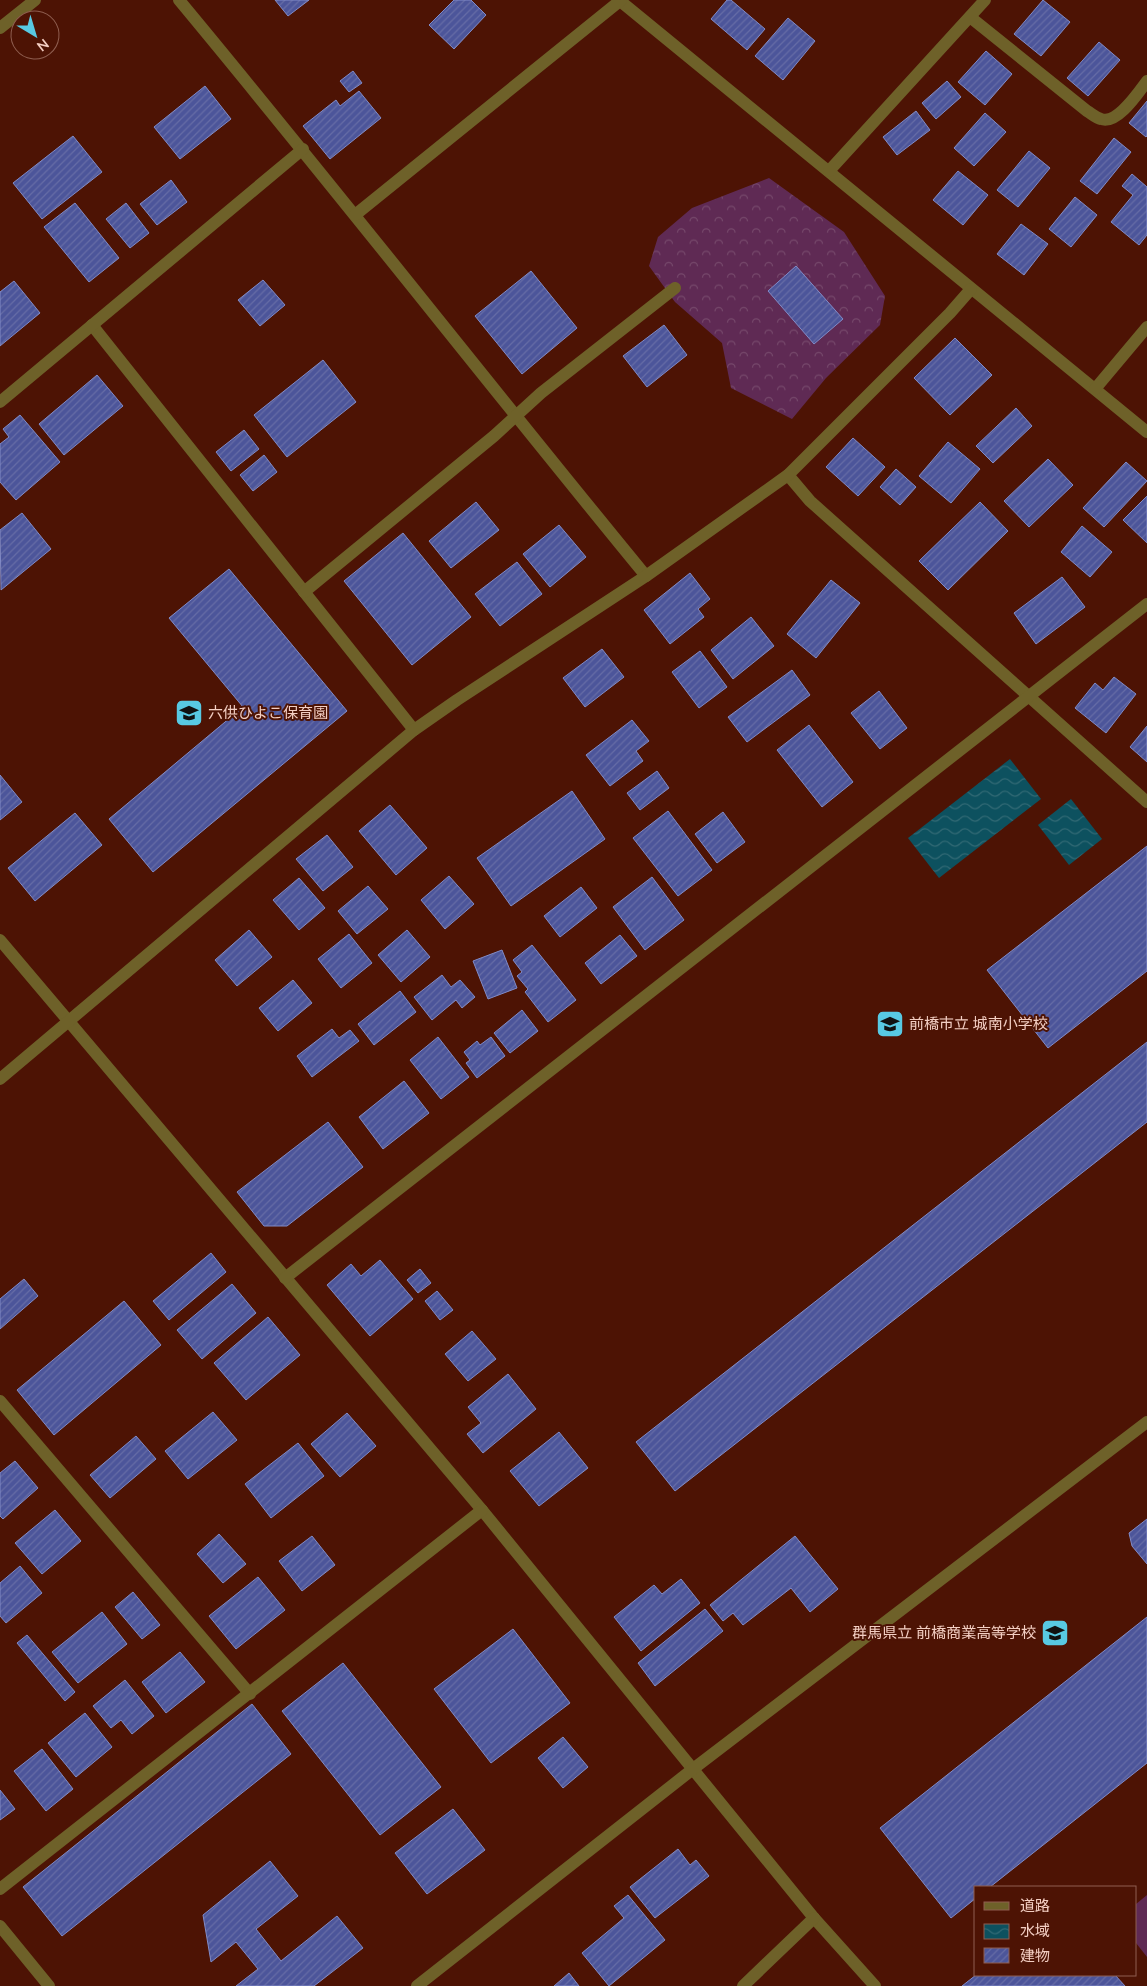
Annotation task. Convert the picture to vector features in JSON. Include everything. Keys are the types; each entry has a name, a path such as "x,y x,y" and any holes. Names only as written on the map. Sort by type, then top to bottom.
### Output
{"street":[{"path":"0,28 35,0"},
{"path":"179,0 303,149 515,417 646,576"},
{"path":"355,215 620,0 1147,432"},
{"path":"829,170 984,0"},
{"path":"970,17 1087,111 1102,120 1113,119 1120,113 1147,81"},
{"path":"0,402 303,149"},
{"path":"304,592 515,417 541,393 675,288"},
{"path":"0,1079 414,730 646,576 788,475 950,313 971,289"},
{"path":"92,325 414,730"},
{"path":"1095,389 1147,327"},
{"path":"788,475 810,501 1147,802"},
{"path":"284,1278 1147,604"},
{"path":"0,940 482,1510 814,1918 875,1986"},
{"path":"0,1401 250,1694"},
{"path":"417,1986 693,1769 1147,1422"},
{"path":"0,1889 482,1510"},
{"path":"743,1986 814,1918"},
{"path":"0,1926 49,1986"}],"green space":[{"path":"769,178 844,232 885,296 880,325 826,378 792,419 731,388 722,343 675,302 649,266 658,237 692,208"},
{"path":"1147,1895 1147,1957 1137,1944 1137,1903"}],"water":[{"path":"1010,759 1041,799 939,878 908,838"},
{"path":"1071,799 1102,839 1069,865 1038,825"}],"building":[{"path":"275,0 309,0 288,16"},
{"path":"454,0 471,0 486,15 454,49 429,25"},
{"path":"727,0 731,0 765,29 747,50 711,19"},
{"path":"1043,0 1070,22 1041,56 1014,34"},
{"path":"788,18 815,41 783,80 755,56"},
{"path":"1099,42 1120,60 1088,96 1067,78"},
{"path":"986,51 1012,74 985,105 958,82"},
{"path":"353,71 362,83 349,92 340,81"},
{"path":"947,81 961,97 936,119 922,103"},
{"path":"205,86 231,119 180,159 154,127"},
{"path":"359,91 381,118 330,159 303,126 336,100 340,106"},
{"path":"1147,101 1147,136 1146,137 1129,123"},
{"path":"916,111 930,130 897,155 883,137"},
{"path":"985,113 1006,132 974,166 954,148"},
{"path":"73,136 102,172 42,219 13,183"},
{"path":"1114,138 1131,152 1097,194 1080,181"},
{"path":"1029,151 1050,168 1018,207 997,190"},
{"path":"958,171 988,195 963,225 933,200"},
{"path":"1132,174 1147,187 1147,235 1139,245 1111,222 1133,195 1122,186"},
{"path":"171,180 187,202 157,225 140,204"},
{"path":"1075,197 1097,215 1071,247 1049,229"},
{"path":"75,203 119,258 89,282 44,227"},
{"path":"126,203 149,233 130,248 106,219"},
{"path":"1021,224 1048,244 1024,275 997,254"},
{"path":"796,266 843,319 814,344 768,291"},
{"path":"531,271 577,328 522,374 475,316"},
{"path":"263,280 285,305 260,326 238,300"},
{"path":"14,281 40,313 0,346 0,292"},
{"path":"664,325 687,355 647,387 623,356"},
{"path":"955,338 992,375 950,415 914,378"},
{"path":"323,360 356,402 287,457 254,415"},
{"path":"97,375 123,406 64,455 39,424"},
{"path":"1016,408 1032,426 993,463 976,446"},
{"path":"20,415 60,462 16,500 0,482 0,444 9,437 3,429"},
{"path":"244,430 259,449 231,471 216,452"},
{"path":"853,438 885,467 858,496 826,467"},
{"path":"948,442 980,469 951,503 919,476"},
{"path":"264,455 277,472 253,491 240,475"},
{"path":"1048,459 1073,485 1029,527 1004,501"},
{"path":"1126,462 1147,481 1104,527 1083,508"},
{"path":"896,469 916,487 900,505 880,487"},
{"path":"1147,496 1147,543 1123,520"},
{"path":"476,502 499,530 451,568 429,541"},
{"path":"980,502 1008,531 948,590 919,561"},
{"path":"22,513 51,549 1,590 0,530"},
{"path":"559,525 586,557 550,587 523,554"},
{"path":"1082,526 1112,552 1090,577 1061,552"},
{"path":"403,533 471,617 412,665 344,581"},
{"path":"517,562 542,594 500,626 475,594"},
{"path":"229,569 347,711 153,872 109,819 243,707 169,618"},
{"path":"690,573 710,599 698,609 704,617 670,644 644,610"},
{"path":"1062,577 1085,607 1036,644 1014,613"},
{"path":"831,580 860,603 816,658 787,634"},
{"path":"751,617 774,646 733,679 711,650"},
{"path":"602,649 624,677 585,707 563,678"},
{"path":"700,651 727,687 699,708 672,672"},
{"path":"792,670 810,695 747,742 728,717"},
{"path":"1114,677 1136,694 1106,733 1075,708 1095,683 1103,690"},
{"path":"879,691 907,728 880,749 851,713"},
{"path":"632,720 649,741 636,751 643,761 610,786 586,755"},
{"path":"809,725 853,782 822,807 777,750"},
{"path":"1147,726 1147,762 1130,747"},
{"path":"657,771 669,788 640,810 627,793"},
{"path":"0,775 22,802 0,820"},
{"path":"572,791 605,839 511,906 477,858"},
{"path":"390,805 427,848 396,875 359,831"},
{"path":"668,811 712,870 678,896 633,838"},
{"path":"723,812 745,842 717,863 695,834"},
{"path":"75,813 102,845 35,901 8,868"},
{"path":"327,835 353,867 323,891 296,859"},
{"path":"1147,846 1147,971 1048,1048 987,970"},
{"path":"449,876 474,904 445,929 421,900"},
{"path":"652,877 684,920 645,950 613,907"},
{"path":"299,878 325,908 299,930 273,900"},
{"path":"368,886 388,909 357,934 338,911"},
{"path":"581,887 597,908 560,937 544,916"},
{"path":"249,930 272,957 237,986 215,960"},
{"path":"407,930 430,957 401,982 378,955"},
{"path":"349,934 372,963 341,988 318,959"},
{"path":"620,935 637,956 601,984 585,963"},
{"path":"532,945 576,1000 548,1022 525,992 528,989 517,976 522,972 513,960"},
{"path":"502,950 517,988 488,999 473,961"},
{"path":"442,975 451,987 460,980 475,997 462,1008 456,1000 432,1020 414,997"},
{"path":"293,980 312,1003 278,1031 259,1008"},
{"path":"400,991 416,1012 374,1045 358,1024"},
{"path":"522,1010 538,1031 510,1053 494,1033"},
{"path":"332,1029 339,1038 350,1030 359,1041 312,1077 297,1056"},
{"path":"438,1037 469,1077 441,1099 410,1060"},
{"path":"491,1037 505,1056 477,1078 466,1063 470,1060 464,1052 477,1041 480,1045"},
{"path":"1147,1042 1147,1122 675,1491 636,1442"},
{"path":"404,1081 429,1113 383,1149 359,1117"},
{"path":"328,1122 363,1167 287,1226 264,1226 237,1192"},
{"path":"211,1253 226,1272 169,1320 153,1301"},
{"path":"380,1260 413,1299 370,1336 327,1285 351,1264 361,1276"},
{"path":"420,1269 431,1283 418,1293 407,1280"},
{"path":"24,1279 38,1296 0,1329 0,1299"},
{"path":"232,1284 256,1313 202,1359 177,1330"},
{"path":"437,1291 453,1310 440,1320 425,1301"},
{"path":"124,1301 161,1345 54,1435 17,1390"},
{"path":"268,1317 300,1355 246,1400 214,1363"},
{"path":"472,1331 496,1359 468,1381 445,1354"},
{"path":"508,1374 536,1409 483,1453 467,1434 481,1423 468,1407"},
{"path":"213,1412 237,1440 188,1479 165,1451"},
{"path":"347,1413 376,1446 340,1477 311,1444"},
{"path":"559,1432 588,1468 539,1506 510,1471"},
{"path":"136,1436 156,1459 110,1498 90,1475"},
{"path":"298,1443 324,1476 271,1518 245,1484"},
{"path":"15,1461 38,1488 3,1519 0,1516 0,1473"},
{"path":"55,1510 81,1541 42,1574 15,1543"},
{"path":"1147,1519 1147,1564 1132,1546 1129,1533"},
{"path":"219,1534 246,1564 223,1583 197,1554"},
{"path":"312,1536 335,1565 302,1591 279,1561"},
{"path":"795,1536 838,1589 810,1612 791,1588 743,1625 733,1613 723,1621 710,1605"},
{"path":"20,1566 42,1593 6,1623 0,1616 0,1583"},
{"path":"258,1577 285,1610 236,1649 209,1616"},
{"path":"681,1579 700,1603 641,1651 614,1617 654,1585 662,1594"},
{"path":"133,1592 160,1625 142,1639 115,1607"},
{"path":"705,1609 723,1631 655,1686 638,1663"},
{"path":"102,1612 127,1644 78,1683 52,1652"},
{"path":"1147,1617 1147,1763 991,1886 974,1886 974,1900 951,1918 880,1828"},
{"path":"513,1629 570,1703 491,1763 434,1689"},
{"path":"27,1635 75,1692 65,1701 17,1643"},
{"path":"180,1652 205,1682 166,1713 142,1682"},
{"path":"343,1663 441,1787 380,1835 282,1711"},
{"path":"125,1680 154,1716 132,1734 121,1720 111,1728 93,1706"},
{"path":"252,1704 291,1754 62,1936 23,1887"},
{"path":"85,1713 112,1747 76,1777 48,1743"},
{"path":"563,1737 588,1767 563,1788 538,1758"},
{"path":"42,1749 73,1789 46,1811 14,1771"},
{"path":"0,1790 15,1809 0,1820"},
{"path":"453,1809 485,1850 427,1894 395,1853"},
{"path":"678,1849 690,1865 696,1860 709,1876 655,1918 630,1887"},
{"path":"270,1861 298,1896 256,1929 281,1961 337,1916 363,1948 314,1986 236,1986 258,1969 236,1942 211,1962 203,1915"},
{"path":"628,1895 665,1940 609,1986 582,1953 624,1918 614,1906"},
{"path":"569,1973 579,1986 554,1986"},
{"path":"975,1976 1116,1976 1125,1986 962,1986"}],"place":[{"name":"六供ひよこ保育園","path":"189,713"},
{"name":"前橋市立 城南小学校","path":"890,1024"},
{"name":"群馬県立 前橋商業高等学校","path":"1055,1633"}]}
